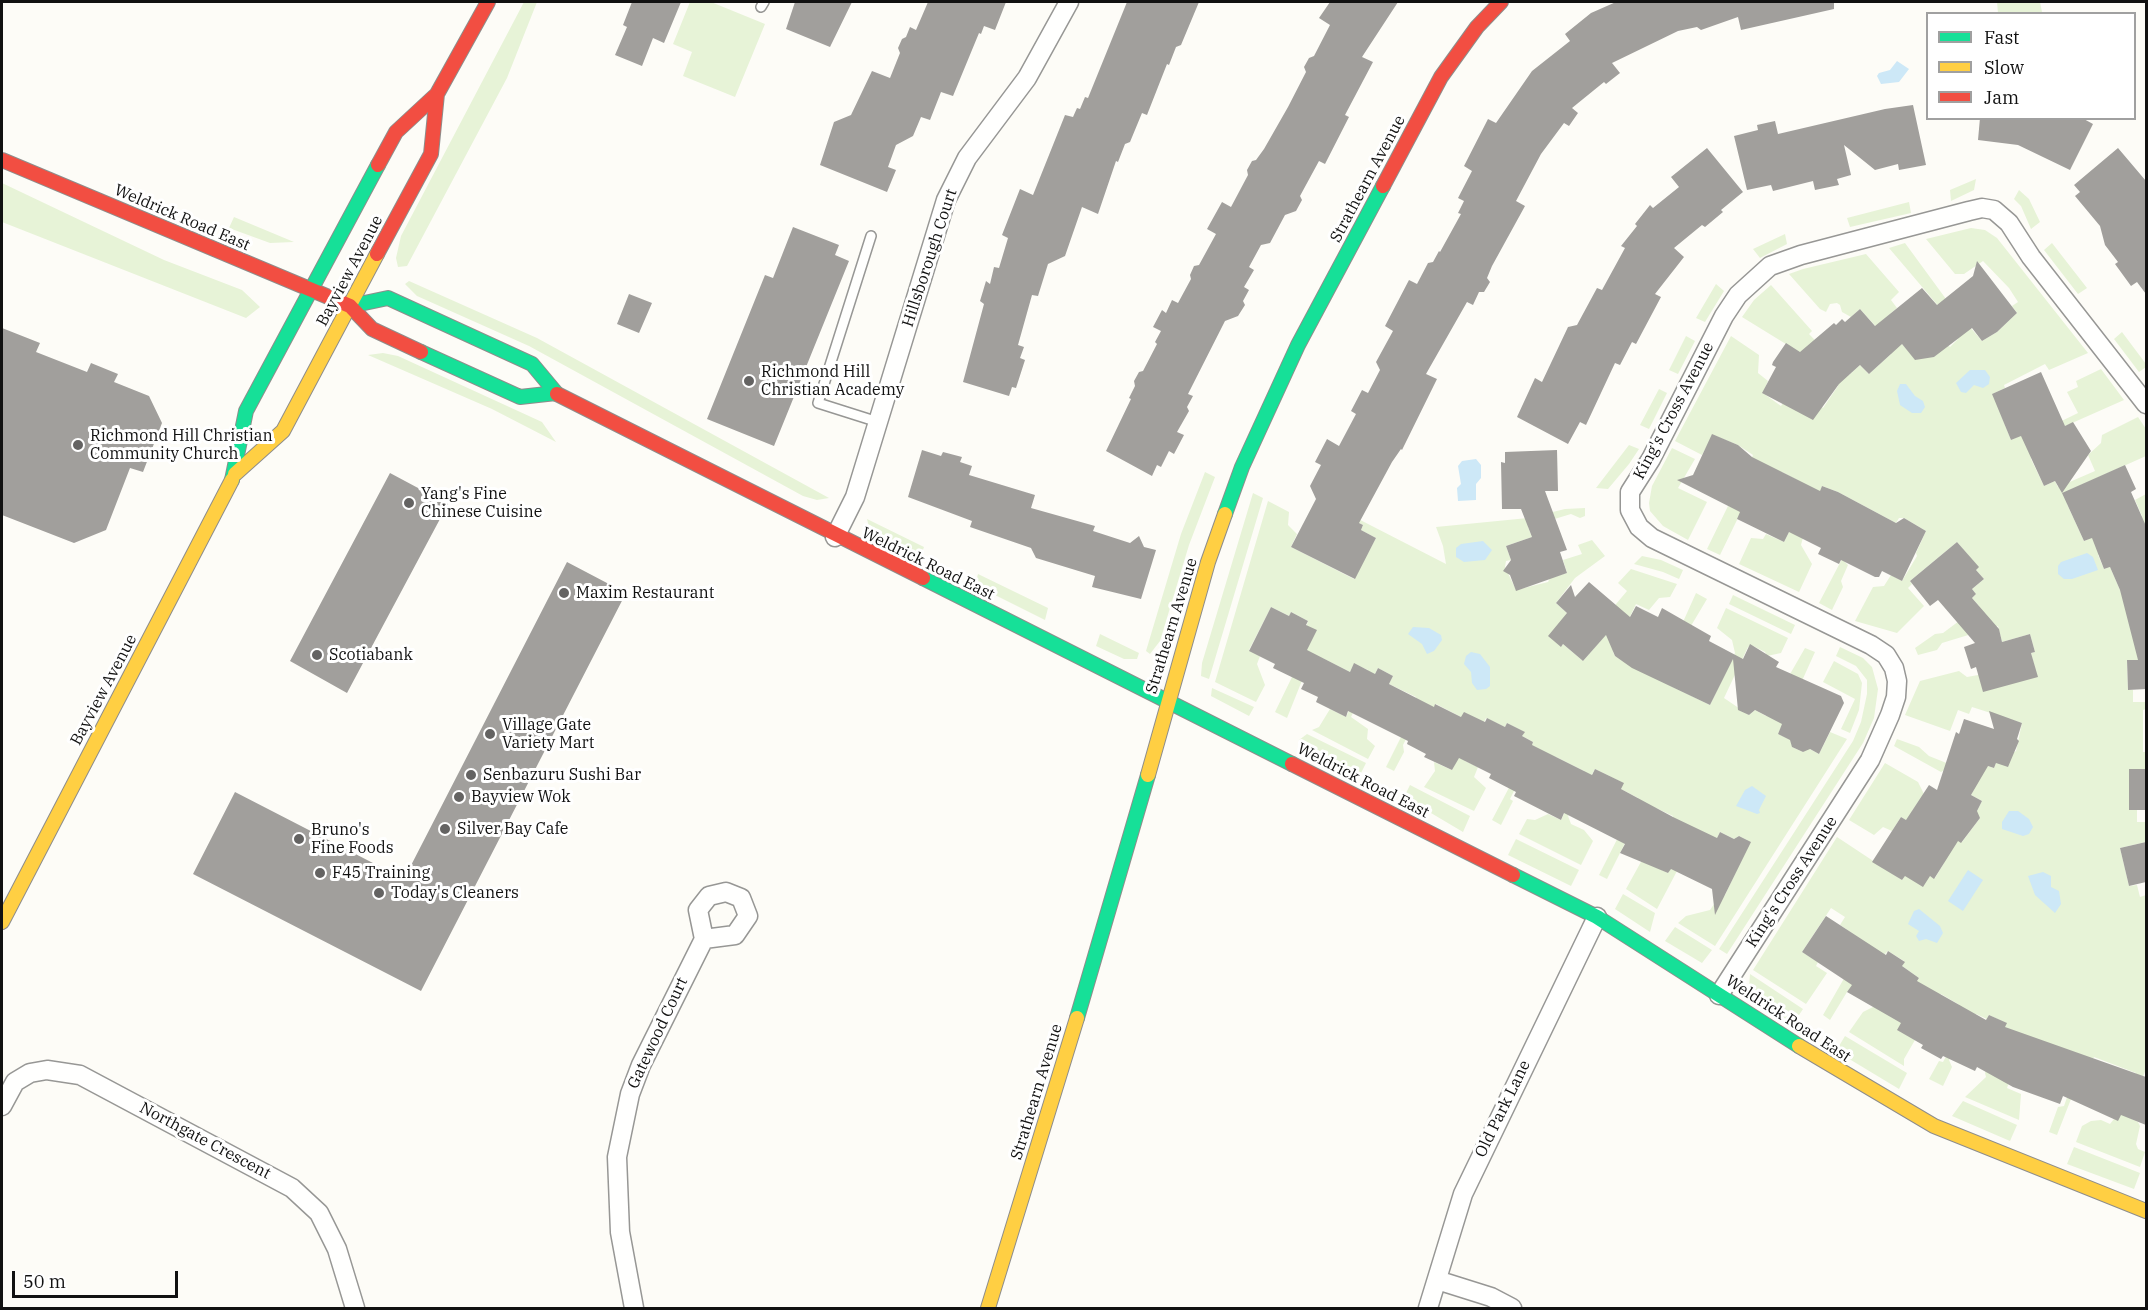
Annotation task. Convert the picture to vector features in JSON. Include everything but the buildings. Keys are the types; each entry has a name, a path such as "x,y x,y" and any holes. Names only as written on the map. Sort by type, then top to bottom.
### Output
{"street":[{"name":"Bayview Avenue","path":"2,922 235,474 246,411 396,132 437,94 488,2"},
{"name":"Hillsborough Court","path":"835,537 855,496 946,200 967,158 1028,78 1069,2"},
{"name":"Strathearn Avenue","path":"988,1308 1100,942 1208,562 1242,467 1267,407 1441,77 1470,35 1501,2"},
{"name":"Bayview Avenue","path":"235,474 283,431 431,154 437,94"},
{"name":"Weldrick Road East","path":"2,160 350,306 372,329 520,397 556,393"},
{"name":"King's Cross Avenue","path":"1719,994 1870,760 1890,715 1896,697 1897,681 1894,668 1886,655 1872,645 1652,538 1639,527 1630,510 1630,492 1651,459 1724,316 1738,295 1770,266 1801,255 1969,211 1982,208 1994,210 2010,223 2031,257 2146,404"},
{"name":"Weldrick Road East","path":"350,306 388,298 532,364 556,393 835,537 1597,917 1826,1064 1934,1126 2146,1211"},
{"name":"Old Park Lane","path":"1428,1308 1463,1194 1597,917"},
{"name":"Gatewood Court","path":"634,1308 620,1232 617,1157 630,1094 641,1065 704,939"},
{"name":"Northgate Crescent","path":"2,1106 15,1082 30,1073 46,1070 80,1075 292,1188 319,1213 337,1249 355,1308"},
{"path":"1437,1280 1491,1298 1512,1308"}],"lane":[{"path":"871,236 818,403 878,422"}],"green space":[{"path":"524,2 537,2 507,78 407,266 398,267 396,258 401,236"},
{"path":"690,2 711,2 765,24 735,97 683,76 692,52 673,44"},
{"path":"1997,2 2040,2 2042,12 1998,12"},
{"path":"1976,179 1974,190 1951,201 1950,190"},
{"path":"2,183 164,260 242,290 260,307 246,318 2,222"},
{"path":"2019,190 2029,199 2040,222 2031,229 2021,206 2014,199"},
{"path":"1909,202 1911,213 1850,227 1847,218"},
{"path":"234,217 294,242 270,243 229,228"},
{"path":"1971,228 1985,230 1997,238 2088,353 2049,370 2045,364 2004,385 2005,388 1993,394 2011,440 2031,431 2037,433 2078,413 2067,392 2078,387 2076,381 2101,369 2124,400 2036,439 2031,459 2044,486 2055,481 2058,487 2095,471 2088,455 2101,443 2102,435 2138,417 2146,429 2146,456 2070,490 2074,500 2067,504 2084,541 2142,516 2135,500 2146,494 2146,523 2106,539 2109,550 2098,555 2104,569 2110,567 2120,590 2146,580 2146,589 2134,592 2146,643 2146,653 2138,653 2138,660 2127,661 2128,690 2133,690 2133,702 2146,702 2146,709 2143,710 2143,752 2146,752 2146,769 2129,769 2129,810 2137,810 2137,822 2146,822 2146,842 2120,848 2129,886 2137,885 2140,897 2146,895 2146,1069 2128,1117 2138,1122 2140,1126 2136,1144 2138,1149 2145,1152 2140,1167 2076,1142 2082,1126 2091,1121 2101,1120 2110,1124 2114,1119 2118,1120 2136,1073 2094,1057 2071,1099 2057,1135 2049,1132 2058,1107 2064,1106 2079,1063 2022,1045 2007,1088 2021,1094 2019,1120 1965,1097 1986,1077 1985,1073 2006,1023 1989,1015 1987,1019 1976,1014 1972,1020 1958,1004 1941,994 1898,1030 1915,1040 1904,1059 1904,1066 1849,1032 1863,1012 1875,1006 1893,1018 1919,978 1902,966 1904,961 1888,951 1847,992 1830,1020 1823,1015 1865,942 1840,925 1845,917 1831,908 1802,952 1818,962 1816,966 1827,973 1806,1004 1753,970 1837,837 1902,880 1905,876 1935,878 1944,863 1937,858 1930,836 1901,817 1892,831 1883,827 1874,835 1849,820 1885,763 1918,782 1924,794 1912,811 1914,815 1962,842 1980,818 1976,813 1982,801 1971,795 1974,789 1945,770 1941,772 1894,746 1897,739 1919,747 1929,756 1949,764 1976,762 1994,768 1996,763 2016,751 2022,723 1972,707 1969,714 1958,710 1950,731 1905,715 1920,681 1959,671 1967,677 1978,675 2037,677 2031,653 2035,652 2030,634 2002,642 1998,626 1942,643 1937,650 1918,655 1915,648 1935,634 1943,633 1979,606 1972,598 1976,594 1972,589 1984,579 1976,570 1978,567 1957,542 1910,581 1912,584 1908,588 1924,606 1897,633 1855,621 1873,587 1884,586 1891,575 1902,581 1917,556 1916,553 1926,531 1904,518 1899,518 1896,523 1822,486 1801,545 1812,564 1799,592 1739,564 1751,538 1763,539 1766,534 1784,542 1807,495 1797,480 1782,472 1753,487 1720,555 1707,549 1728,506 1731,507 1753,455 1738,445 1713,435 1702,455 1675,441 1731,336 1759,355 1758,373 1768,381 1763,393 1781,406 1783,403 1793,409 1820,406 1823,408 1838,386 1807,357 1742,317 1754,300 1771,285 1812,331 1809,334 1849,375 1860,365 1869,374 1891,354 1888,340 1860,309 1851,317 1842,312 1837,303 1830,304 1826,312 1820,309 1789,274 1803,269 1866,254 1899,292 1891,300 1897,308 1882,321 1916,360 1926,352 1934,357 1947,344 1950,347 1958,339 1941,320 1946,315 1889,248 1905,243 1946,299 1982,341 1997,332 2017,313 2012,306 2018,302 2009,288 1983,261 1964,274 1955,274 1926,239"},
{"path":"1785,234 1787,244 1760,258 1753,249"},
{"path":"2052,243 2087,288 2078,294 2044,250"},
{"path":"409,281 537,338 829,498 817,500 803,496 529,346 417,296 405,284"},
{"path":"1716,284 1724,291 1705,322 1696,318"},
{"path":"2122,332 2146,364 2146,367 2139,372 2114,339"},
{"path":"1686,336 1695,341 1678,374 1669,370"},
{"path":"383,353 398,356 542,422 556,442 492,409 368,355"},
{"path":"1659,389 1667,393 1649,429 1640,425"},
{"path":"1629,445 1639,449 1629,464 1608,489 1596,488"},
{"path":"1672,448 1695,459 1678,488 1707,502 1688,540 1663,526 1650,511 1652,486"},
{"path":"1205,472 1215,477 1189,545 1160,641 1150,654 1146,651 1181,534"},
{"path":"1253,493 1263,498 1209,679 1201,676 1202,663"},
{"path":"1268,501 1289,512 1288,525 1297,534 1291,547 1354,579 1376,538 1361,530 1363,525 1332,509 1333,506 1446,564 1443,546 1436,527 1528,518 1565,509 1585,508 1585,516 1580,518 1571,514 1528,527 1532,537 1506,546 1511,560 1506,561 1505,567 1516,590 1548,582 1550,578 1567,573 1563,560 1582,554 1578,545 1592,540 1605,556 1575,578 1556,603 1567,613 1561,647 1563,644 1583,661 1620,618 1611,610 1627,591 1618,583 1631,569 1677,584 1670,597 1659,598 1649,610 1636,604 1613,652 1623,661 1674,642 1696,593 1707,599 1679,646 1671,686 1710,705 1735,653 1732,640 1717,628 1726,608 1788,638 1781,653 1767,656 1765,652 1753,646 1748,647 1724,698 1749,715 1755,710 1766,716 1805,648 1815,652 1778,734 1792,740 1792,747 1803,752 1808,748 1819,754 1830,732 1847,739 1715,946 1678,923 1686,916 1710,910 1719,897 1725,895 1748,846 1747,840 1739,836 1734,839 1720,832 1717,838 1677,871 1657,909 1626,889 1642,860 1668,873 1689,830 1672,821 1673,816 1656,808 1643,807 1607,879 1599,875 1638,798 1621,789 1623,783 1595,769 1591,776 1588,775 1568,816 1571,824 1584,830 1593,841 1581,865 1519,834 1527,819 1535,820 1548,814 1561,820 1584,771 1556,757 1532,755 1510,799 1513,801 1501,825 1492,820 1533,742 1522,736 1524,732 1507,723 1505,727 1486,718 1465,761 1478,767 1474,777 1486,788 1474,811 1424,787 1435,771 1434,762 1452,770 1471,733 1461,717 1436,704 1430,715 1411,709 1416,697 1389,684 1393,676 1378,668 1374,676 1371,675 1351,717 1368,729 1367,739 1375,746 1368,759 1312,730 1319,727 1330,709 1346,717 1368,670 1354,664 1350,672 1322,658 1307,668 1287,718 1275,712 1292,677 1308,621 1291,612 1289,616 1271,607 1249,650 1260,656 1257,664 1265,685 1256,702 1215,682"},
{"path":"867,519 924,547 920,558 878,537 869,527"},
{"path":"1642,556 1661,560 1683,570 1679,579 1634,564"},
{"path":"1842,559 1848,565 1841,581 1843,587 1832,610 1819,603"},
{"path":"978,574 1048,608 1045,620 975,585"},
{"path":"1733,595 1795,625 1791,634 1729,604"},
{"path":"1100,634 1139,653 1137,659 1124,659 1096,646"},
{"path":"1840,647 1863,658 1872,667 1878,689 1874,718 1863,743 1727,954 1719,949 1853,741 1861,722 1867,694 1867,680 1856,666 1836,656"},
{"path":"1834,661 1858,674 1862,683 1859,710 1850,733 1841,729 1855,699 1823,682"},
{"path":"1212,688 1254,707 1249,716 1211,696"},
{"path":"1409,733 1403,745 1404,752 1394,771 1386,767 1402,735"},
{"path":"1307,734 1366,763 1361,773 1299,740"},
{"path":"1410,785 1470,816 1463,832 1404,797"},
{"path":"1516,839 1579,870 1571,886 1508,855"},
{"path":"1623,894 1655,913 1650,932 1615,909"},
{"path":"1675,927 1712,950 1702,963 1665,941"},
{"path":"1750,974 1803,1009 1793,1024 1757,1000 1749,987"},
{"path":"1845,1036 1907,1073 1899,1089 1836,1051"},
{"path":"1958,1044 1949,1060 1952,1067 1943,1086 1929,1079 1939,1061 1943,1062 1949,1051"},
{"path":"1963,1101 2017,1125 2010,1141 1952,1116"},
{"path":"2074,1147 2140,1173 2134,1189 2067,1164"}],"water":[{"path":"1897,61 1909,69 1899,82 1881,84 1877,76 1879,73 1890,70"},
{"path":"1970,370 1985,370 1990,377 1989,384 1983,388 1974,385 1966,393 1961,392 1956,383"},
{"path":"1900,384 1906,384 1915,396 1923,401 1925,407 1921,413 1912,413 1900,405 1897,391"},
{"path":"1476,459 1481,465 1481,478 1476,484 1476,500 1458,501 1457,488 1461,484 1458,466 1462,461"},
{"path":"1483,541 1492,550 1485,560 1464,562 1456,557 1456,548 1461,544"},
{"path":"2087,553 2093,557 2098,570 2072,579 2064,579 2058,574 2058,566 2061,562"},
{"path":"1413,627 1429,628 1441,635 1442,640 1434,651 1427,654 1422,644 1408,634"},
{"path":"1471,652 1480,654 1490,667 1490,686 1486,689 1477,690 1472,683 1471,672 1464,664 1466,656"},
{"path":"1752,786 1766,796 1759,810 1760,813 1757,814 1736,806 1745,790"},
{"path":"2009,811 2018,811 2029,819 2033,827 2029,834 2023,836 2002,829 2002,822"},
{"path":"1968,870 1983,880 1963,911 1948,901"},
{"path":"2043,872 2051,876 2051,887 2059,891 2061,904 2055,913 2035,895 2028,876"},
{"path":"1919,909 1940,926 1943,933 1937,943 1926,939 1919,941 1916,936 1919,931 1908,924 1914,911"}],"traffic: fast":[{"path":"232,480 246,411 378,165"},
{"path":"1225,514 1242,467 1298,345 1383,186"},
{"path":"350,306 388,298 532,364 557,394"},
{"path":"421,352 520,397 556,393"},
{"path":"923,578 1292,764"},
{"path":"1077,1018 1148,775"},
{"path":"1513,875 1597,917 1799,1046"}],"traffic: slow":[{"path":"235,474 283,431 377,254"},
{"path":"2,922 232,480"},
{"path":"1148,775 1208,562 1225,514"},
{"path":"988,1308 1077,1018"},
{"path":"1799,1046 1934,1126 2146,1211"}],"traffic: jam":[{"path":"378,165 396,132 437,94 488,2"},
{"path":"1383,186 1441,77 1477,27 1501,2"},
{"path":"377,254 431,154 437,94"},
{"path":"2,160 350,306 372,329 421,352"},
{"path":"557,394 923,578"},
{"path":"1292,764 1513,875"}],"place":[{"name":"Richmond Hill Christian Academy","path":"749,381"},
{"name":"Richmond Hill Christian Community Church","path":"78,445"},
{"name":"Yang's Fine Chinese Cuisine","path":"409,503"},
{"name":"Maxim Restaurant","path":"564,593"},
{"name":"Scotiabank","path":"317,655"},
{"name":"Village Gate Variety Mart","path":"490,734"},
{"name":"Senbazuru Sushi Bar","path":"471,775"},
{"name":"Bayview Wok","path":"459,797"},
{"name":"Silver Bay Cafe","path":"445,829"},
{"name":"Bruno's Fine Foods","path":"299,839"},
{"name":"F45 Training","path":"320,873"},
{"name":"Today's Cleaners","path":"379,893"}]}
